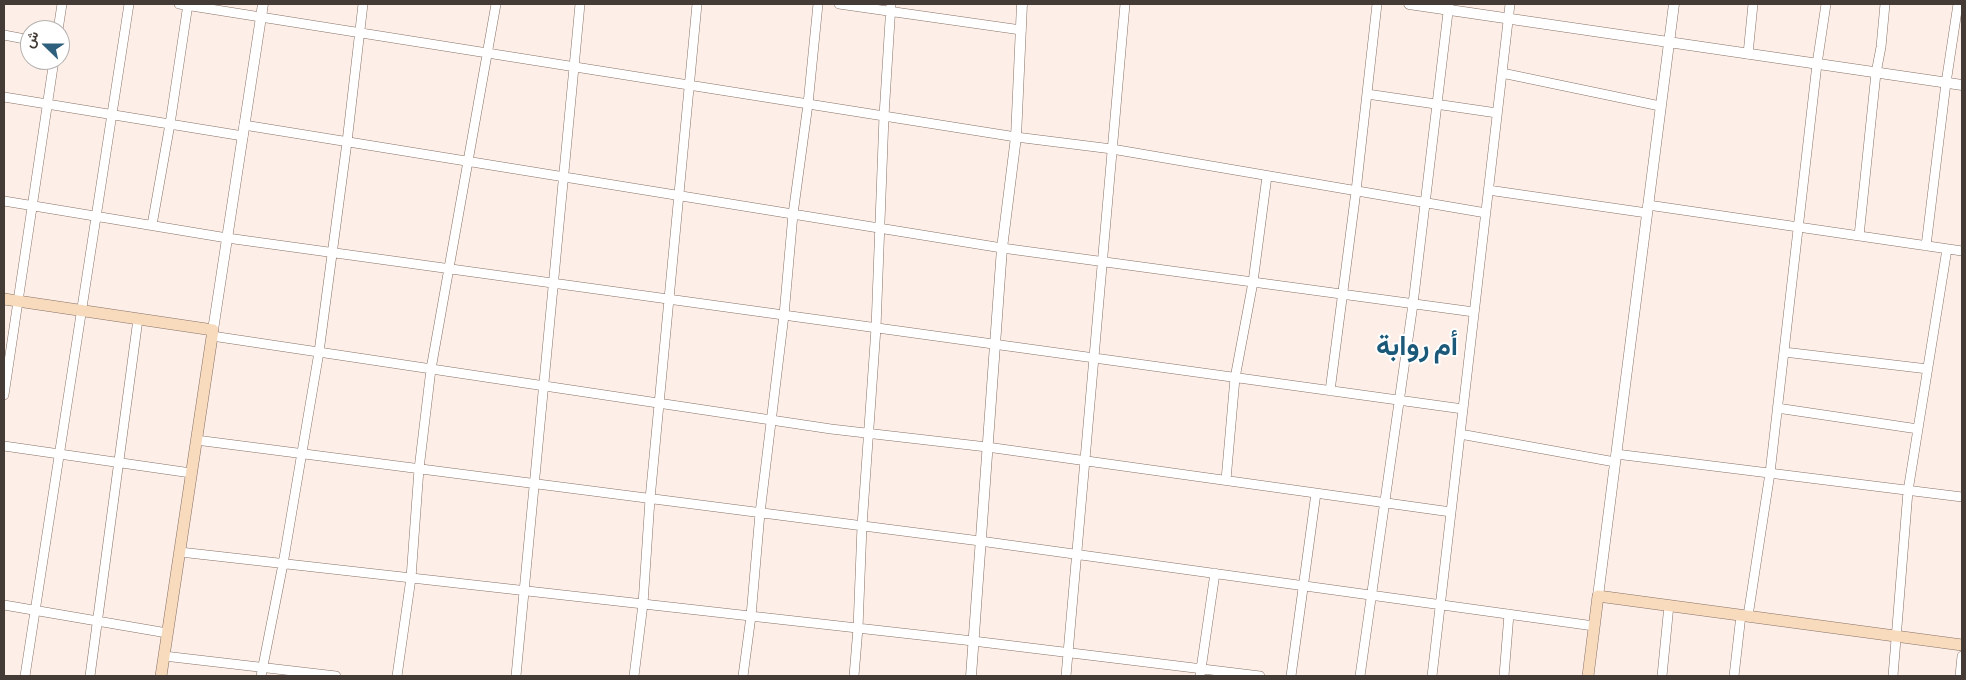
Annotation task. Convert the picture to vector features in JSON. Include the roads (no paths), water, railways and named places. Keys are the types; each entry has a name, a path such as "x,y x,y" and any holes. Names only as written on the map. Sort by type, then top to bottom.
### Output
{"main road":[{"path":"4,299 138,319 212,333 161,676"},
{"path":"1588,676 1598,596 1962,645"}],"street":[{"path":"60,20 62,4"},
{"path":"25,676 129,4"},
{"path":"152,225 170,124 185,4 1016,137 1112,149 1486,213"},
{"path":"263,4 212,333 319,352 770,420 1085,460 1451,512"},
{"path":"261,672 283,564 319,352 363,4"},
{"path":"397,676 411,578 419,469 431,369 489,53 496,4"},
{"path":"516,676 580,4"},
{"path":"634,676 643,604 650,498 697,4"},
{"path":"743,676 751,616 770,420 784,315 793,214 808,104 818,4"},
{"path":"839,4 890,7 1021,30"},
{"path":"971,676 1002,248 1016,137 1022,4"},
{"path":"1066,676 1125,4"},
{"path":"1330,391 1356,191 1377,4"},
{"path":"1409,4 1449,7 1508,19 1962,85"},
{"path":"1432,676 1510,4"},
{"path":"1598,596 1674,4"},
{"path":"1748,54 1753,4"},
{"path":"1734,676 1770,473 1817,64 1826,4"},
{"path":"1860,236 1876,73 1886,4"},
{"path":"1926,246 1946,83 1958,4"},
{"path":"854,676 876,328 890,7"},
{"path":"1360,676 1413,304 1449,7"},
{"path":"4,36 20,38"},
{"path":"4,395 52,70"},
{"path":"1502,74 1660,106"},
{"path":"1367,94 1497,113"},
{"path":"4,97 170,124 347,142 1002,248 1474,312"},
{"path":"1226,480 1235,378 1254,282 1267,176"},
{"path":"1488,190 1798,227 1962,252"},
{"path":"4,201 227,238 1463,409"},
{"path":"1893,676 1908,491 1947,249"},
{"path":"90,676 138,319"},
{"path":"1784,352 1928,368"},
{"path":"1777,408 1918,429"},
{"path":"1460,434 1615,458 1770,473 1962,498"},
{"path":"196,440 980,541 1594,626"},
{"path":"4,446 192,473"},
{"path":"1291,676 1316,493"},
{"path":"180,552 973,641 1201,673 1260,676"},
{"path":"1201,673 1215,573"},
{"path":"4,605 167,633"},
{"path":"1662,676 1670,606"},
{"path":"1504,676 1509,614"},
{"path":"164,656 261,672 336,676"},
{"path":"1960,676 1962,656"}],"district":[{"name":"أم روابة","path":"1417,348"}]}
